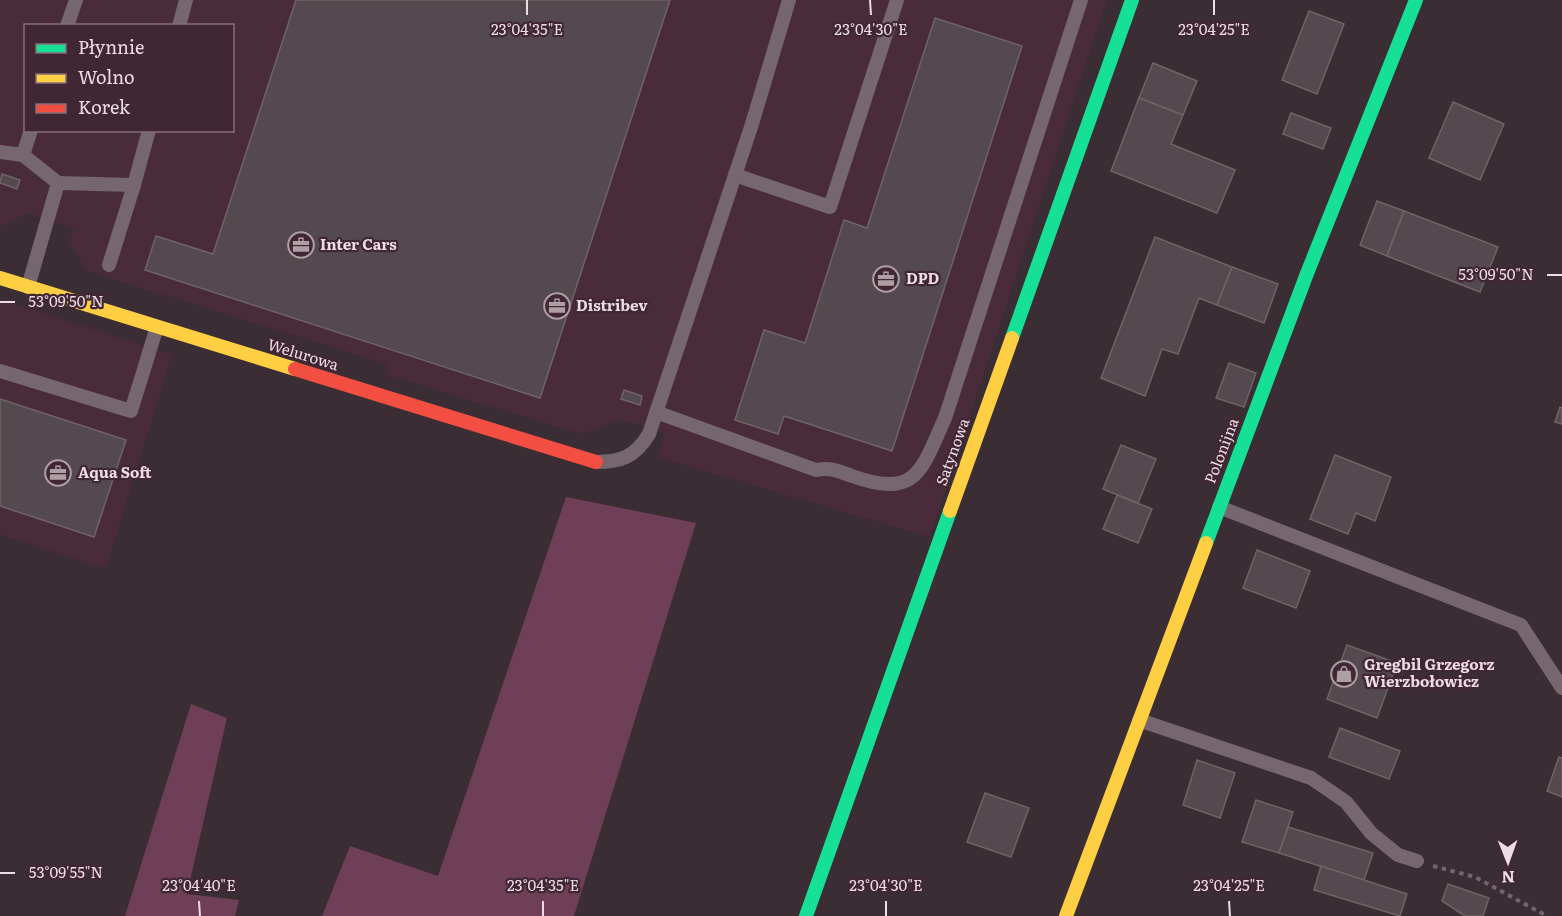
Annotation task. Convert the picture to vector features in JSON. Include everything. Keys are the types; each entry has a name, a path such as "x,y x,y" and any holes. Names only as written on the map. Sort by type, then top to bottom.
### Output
{"street":[{"name":"Satynowa","path":"806,916 1132,0"},
{"name":"Polonijna","path":"1066,916 1306,276 1416,0"},
{"name":"Welurowa","path":"0,278 596,462"}],"lane":[{"path":"68,24 76,0"},
{"path":"179,24 186,0"},
{"path":"596,462 614,462 629,458 641,448 656,412 735,175 789,0"},
{"path":"735,175 830,207 897,0"},
{"path":"656,412 816,470 828,467 878,485 898,485 915,475 927,459 945,418 1081,0"},
{"path":"23,155 30,132"},
{"path":"109,265 148,132"},
{"path":"0,152 23,155 58,183 134,185"},
{"path":"28,287 58,183"},
{"path":"0,371 132,411 157,327"},
{"path":"1219,507 1521,625 1562,688"},
{"path":"1139,720 1311,778 1346,802 1371,833 1398,855 1417,861"}],"path":[{"path":"1417,861 1475,877 1547,916"}],"shaded area":[{"path":"0,0 1107,0 930,537 657,457 665,434 631,423 619,420 582,434 384,374 387,364 87,271 69,242 74,228 28,213 0,227"},
{"path":"0,299 172,355 106,569 0,534"},
{"path":"566,497 696,523 574,916 322,916 350,846 438,876"},
{"path":"191,704 227,718 187,894 239,900 235,916 125,916"}],"building":[{"path":"296,0 670,0 540,398 145,270 156,236 213,254"},
{"path":"1309,11 1344,24 1317,94 1282,80"},
{"name":"DPD","path":"935,18 1022,46 892,451 784,416 778,434 735,420 764,330 805,343 844,220 867,228"},
{"path":"1153,63 1197,81 1183,115 1139,98"},
{"path":"1139,98 1183,115 1171,144 1235,170 1217,213 1111,171"},
{"path":"1453,102 1504,124 1480,180 1429,158"},
{"path":"1291,113 1331,128 1323,149 1283,134"},
{"path":"2,174 20,180 17,189 0,183"},
{"path":"1377,201 1404,211 1387,256 1360,245"},
{"path":"1404,211 1498,247 1480,292 1387,256"},
{"path":"1155,237 1232,267 1217,305 1199,298 1178,354 1162,349 1145,396 1101,378"},
{"path":"1232,267 1278,284 1264,323 1217,305"},
{"path":"1229,363 1256,373 1244,407 1216,398"},
{"path":"624,390 642,396 640,405 621,399"},
{"name":"Aqua Soft","path":"0,399 126,440 94,537 0,506"},
{"path":"1560,407 1562,408 1562,424 1555,422"},
{"path":"1121,445 1156,459 1138,503 1103,489"},
{"path":"1335,455 1391,477 1375,521 1356,513 1348,534 1310,519"},
{"path":"1117,495 1152,509 1138,543 1103,529"},
{"path":"1257,550 1310,571 1296,608 1243,588"},
{"path":"1347,645 1397,663 1377,718 1327,699"},
{"path":"1340,728 1400,751 1389,779 1329,757"},
{"path":"1559,757 1562,758 1562,797 1547,791"},
{"path":"1197,760 1235,773 1220,818 1183,805"},
{"path":"985,793 1029,808 1011,857 967,842"},
{"path":"1256,800 1293,812 1279,853 1242,842"},
{"path":"1288,827 1373,853 1364,880 1279,853"},
{"path":"1321,866 1407,894 1400,916 1314,890"},
{"path":"1448,884 1489,898 1483,916 1465,916 1442,901"}],"traffic: fast":[{"path":"1012,338 1132,0"},
{"path":"1206,543 1306,276 1416,0"},
{"path":"806,916 950,511"}],"traffic: slow":[{"path":"0,278 295,369"},
{"path":"950,511 1012,338"},
{"path":"1066,916 1206,543"}],"traffic: jam":[{"path":"295,369 596,462"}],"place":[{"name":"Inter Cars","path":"301,245"},
{"name":"DPD","path":"886,279"},
{"name":"Distribev","path":"557,306"},
{"name":"Aqua Soft","path":"58,473"},
{"name":"Gregbil Grzegorz Wierzbołowicz","path":"1344,674"}]}
